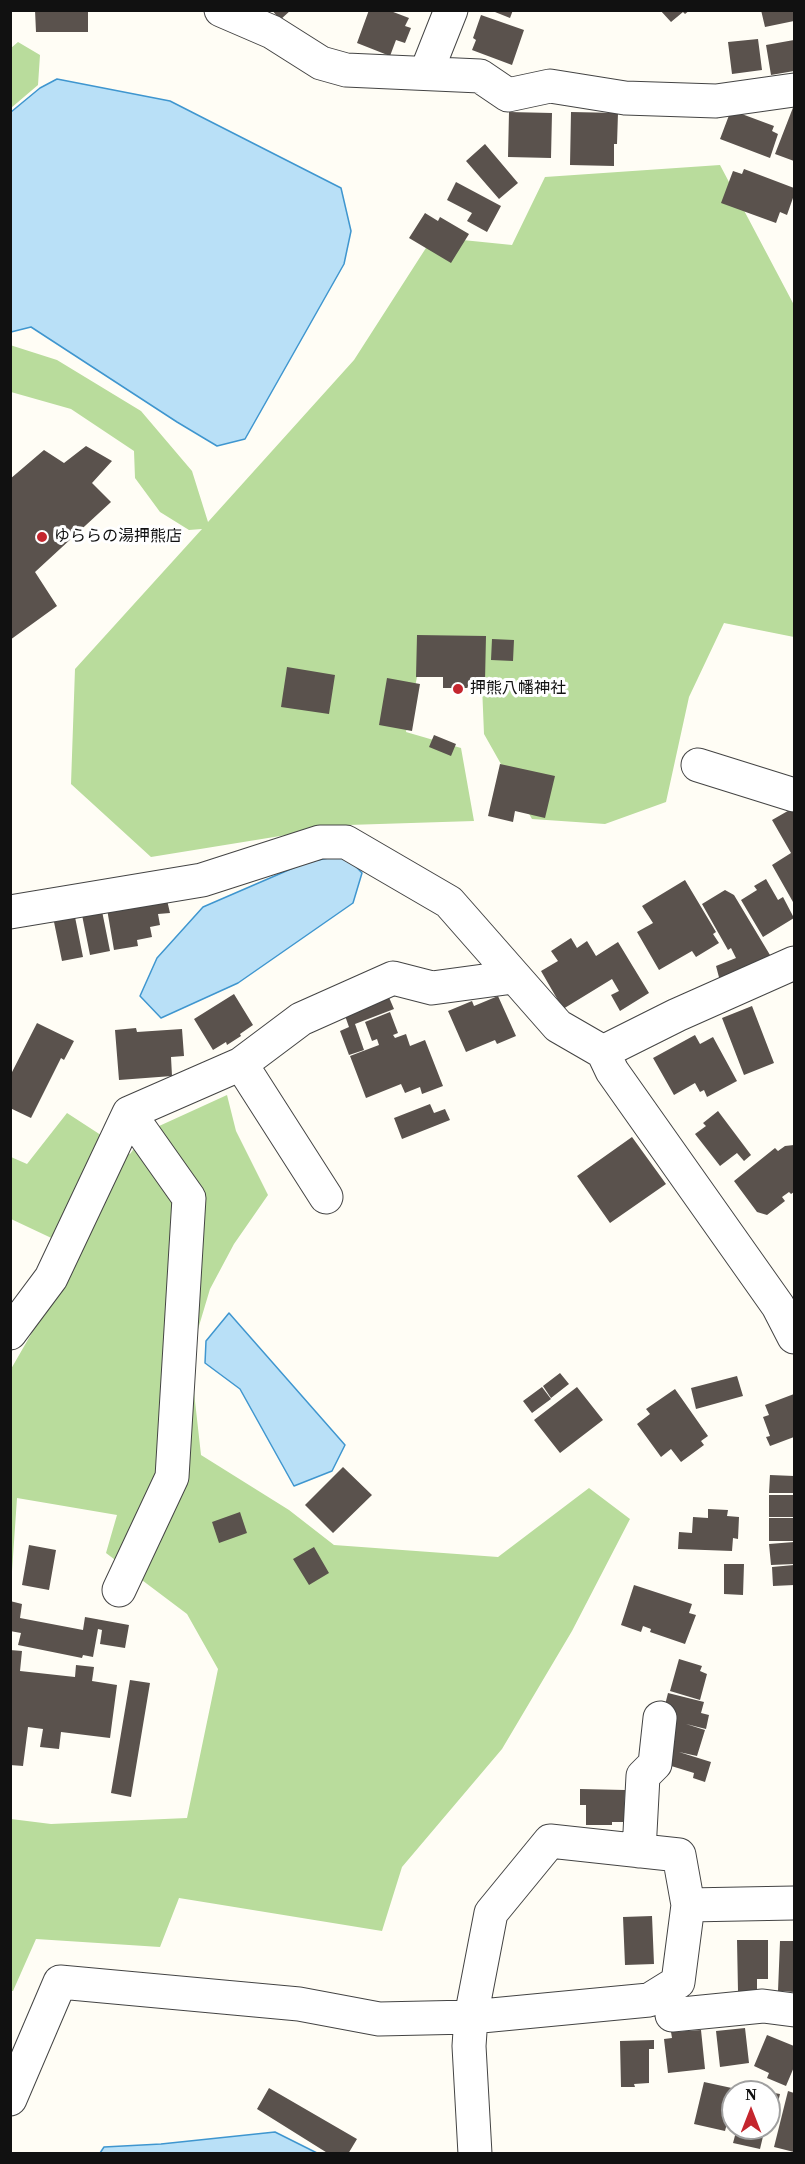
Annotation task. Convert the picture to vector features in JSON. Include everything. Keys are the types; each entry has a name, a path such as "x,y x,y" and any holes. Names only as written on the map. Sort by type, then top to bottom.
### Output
{"street":[{"path":"221,10 272,32 321,63 346,70 480,76 508,95 550,86 625,98 716,100 795,90"},
{"path":"426,74 451,10"},
{"path":"698,765 795,795"},
{"path":"10,912 202,880 320,842 346,842 449,902 558,1026 603,1052 612,1071 778,1306 795,1337"},
{"path":"603,1052 677,1015 795,963"},
{"path":"10,1333 51,1278 129,1113 241,1064 301,1018 393,978 432,988 513,977"},
{"path":"241,1064 326,1197"},
{"path":"120,1590 172,1477 189,1198 129,1113"},
{"path":"639,1851 643,1776 655,1764 660,1718"},
{"path":"12,2092 60,1982 299,2004 379,2019 471,2017 649,2000 678,1982 688,1905 679,1855 550,1841 491,1913 471,2017 474,2154"},
{"path":"688,1905 795,1904"},
{"path":"672,2015 763,2006 795,2010"}],"green space":[{"path":"18,42 40,55 38,85 11,108 11,48"},
{"path":"720,165 794,305 794,637 724,623 689,697 666,802 605,824 532,819 484,734 481,661 422,652 406,732 461,748 474,821 348,825 151,857 71,784 75,669 202,529 189,530 160,512 135,478 134,451 71,409 11,392 10,345 57,360 141,411 192,471 208,522 354,360 433,237 512,245 545,177"},
{"path":"227,1095 236,1131 268,1195 234,1244 210,1289 190,1356 201,1455 289,1510 334,1545 498,1557 589,1488 630,1519 572,1631 502,1749 402,1867 382,1931 179,1898 160,1947 36,1939 13,1991 11,1991 11,1819 51,1824 187,1818 218,1669 187,1614 106,1553 117,1515 17,1498 11,1586 11,1369 79,1251 11,1219 11,1157 27,1164 67,1113 130,1154 146,1132"}],"water":[{"path":"57,79 170,101 341,188 351,231 344,264 245,439 217,446 31,327 11,332 11,112 40,88"},
{"path":"345,855 362,873 353,903 238,983 161,1018 140,996 157,958 203,907 307,862"},
{"path":"229,1313 345,1445 332,1471 294,1486 240,1389 205,1363 206,1341"},
{"path":"275,2132 317,2153 100,2153 104,2147 161,2144"}],"building":[{"path":"35,10 88,10 88,32 36,32"},
{"path":"272,10 291,10 280,20"},
{"path":"369,10 388,10 409,18 405,26 411,28 405,43 396,40 390,56 357,43"},
{"path":"490,10 513,10 510,18"},
{"path":"660,10 690,10 685,14 683,12 671,22"},
{"path":"761,10 794,10 794,21 765,27"},
{"path":"481,15 524,30 512,65 472,50 476,40 473,38"},
{"path":"758,39 762,70 732,74 728,42"},
{"path":"794,40 794,71 771,75 766,45"},
{"path":"794,105 794,161 775,154"},
{"path":"731,110 774,126 772,131 778,134 770,158 720,139"},
{"path":"509,112 552,113 551,158 508,157"},
{"path":"571,112 618,113 614,166 570,165"},
{"path":"485,144 518,183 499,199 466,161"},
{"path":"744,169 794,188 787,215 780,212 776,223 721,203 733,171 742,174"},
{"path":"456,182 501,206 487,232 467,221 472,213 447,200"},
{"path":"425,213 438,221 440,217 469,234 451,263 409,238"},
{"name":"ゆららの湯押熊店","path":"86,446 112,461 92,483 111,502 35,572 57,606 10,640 10,479 44,450 64,463"},
{"path":"417,635 486,636 485,681 468,681 468,688 443,688 443,677 416,677"},
{"path":"492,639 514,640 513,661 491,660"},
{"path":"287,667 335,675 329,714 281,707"},
{"path":"387,678 420,684 412,731 379,725"},
{"path":"434,735 456,744 451,756 429,747"},
{"path":"500,764 555,776 545,818 515,811 513,822 488,816"},
{"path":"793,808 793,902 772,865 791,853 772,820"},
{"path":"766,879 778,900 783,897 794,918 763,937 741,900 757,890 754,886"},
{"path":"685,880 716,932 713,934 719,943 696,957 692,951 659,970 637,932 653,923 642,906"},
{"path":"725,890 734,895 773,960 720,981 716,966 736,958 731,948 728,950 702,904"},
{"path":"167,900 170,913 158,914 160,925 150,927 152,937 137,940 138,946 114,950 107,909"},
{"path":"102,911 110,951 90,955 82,915"},
{"path":"75,917 83,957 62,961 54,922"},
{"path":"571,938 577,948 587,941 596,956 618,942 649,993 620,1011 611,995 619,991 612,979 563,1009 541,971 558,961 551,951"},
{"path":"234,994 253,1025 227,1045 226,1042 213,1050 194,1019"},
{"path":"388,995 394,1009 355,1024 364,1050 349,1055 340,1031 349,1027 344,1013"},
{"path":"498,996 516,1036 497,1044 495,1040 466,1052 448,1011 472,1001 474,1006"},
{"path":"752,1006 774,1063 744,1075 722,1018"},
{"path":"390,1012 398,1033 393,1035 395,1038 406,1034 410,1046 425,1040 443,1086 422,1094 420,1087 405,1093 401,1084 366,1098 350,1056 379,1045 377,1039 372,1041 365,1022"},
{"path":"37,1023 74,1041 64,1060 61,1058 31,1118 10,1108 10,1076"},
{"path":"136,1028 137,1032 182,1029 184,1056 171,1057 172,1076 119,1080 115,1030"},
{"path":"695,1035 700,1044 713,1037 737,1081 707,1097 704,1090 700,1092 695,1083 674,1095 653,1058"},
{"path":"430,1104 434,1113 445,1109 450,1120 402,1139 394,1118"},
{"path":"718,1111 751,1155 744,1161 737,1153 720,1166 695,1134 706,1126 703,1123"},
{"path":"632,1137 666,1184 610,1223 577,1176"},
{"path":"794,1145 794,1192 791,1194 789,1192 782,1197 785,1201 767,1215 757,1212 734,1181 775,1148 778,1151 785,1146"},
{"path":"560,1373 569,1384 551,1398 543,1386"},
{"path":"737,1376 743,1396 696,1409 691,1388"},
{"path":"542,1387 551,1399 532,1413 523,1401"},
{"path":"577,1387 603,1420 560,1453 534,1420"},
{"path":"675,1389 708,1436 701,1441 704,1445 681,1462 671,1449 661,1457 637,1424 650,1414 646,1409"},
{"path":"794,1394 794,1437 770,1446 766,1437 770,1436 763,1417 769,1415 765,1405"},
{"path":"343,1467 372,1495 333,1533 305,1505"},
{"path":"770,1475 794,1476 794,1493 769,1493"},
{"path":"769,1495 794,1495 794,1517 769,1517"},
{"path":"708,1509 728,1510 727,1516 739,1517 738,1539 733,1538 732,1551 678,1549 679,1532 692,1533 693,1517 708,1518"},
{"path":"240,1512 247,1533 219,1543 212,1522"},
{"path":"769,1518 794,1518 794,1541 769,1541"},
{"path":"794,1542 794,1564 771,1565 769,1544"},
{"path":"29,1545 56,1550 49,1590 22,1585"},
{"path":"314,1547 329,1573 309,1585 293,1559"},
{"path":"724,1564 744,1564 743,1595 724,1594"},
{"path":"794,1565 794,1585 773,1586 772,1567"},
{"path":"634,1585 692,1604 689,1613 696,1615 685,1644 650,1632 651,1629 643,1626 641,1632 621,1625"},
{"path":"10,1601 22,1604 20,1618 83,1630 85,1617 129,1625 125,1648 100,1644 102,1630 98,1629 93,1657 83,1655 82,1658 18,1645 21,1633 10,1631"},
{"path":"10,1650 22,1651 20,1671 75,1677 76,1665 94,1667 92,1681 117,1685 110,1738 61,1732 59,1749 40,1747 43,1729 28,1727 23,1766 10,1765"},
{"path":"679,1659 702,1666 700,1671 707,1674 700,1700 670,1691"},
{"path":"130,1680 150,1683 131,1797 111,1793"},
{"path":"668,1693 704,1702 701,1713 709,1715 706,1729 686,1724 705,1730 697,1756 679,1752 711,1762 705,1782 693,1778 694,1773 655,1761"},
{"path":"580,1789 625,1790 624,1822 612,1822 612,1825 586,1825 586,1805 580,1805"},
{"path":"652,1916 654,1964 625,1965 623,1917"},
{"path":"737,1940 768,1940 768,1979 757,1979 757,1991 738,1991"},
{"path":"780,1941 794,1941 794,1992 778,1991"},
{"path":"745,2028 749,2063 720,2067 716,2031"},
{"path":"701,2030 705,2069 668,2073 664,2039 672,2038 671,2032"},
{"path":"767,2035 794,2046 794,2067 786,2086 781,2084 781,2080 767,2078 769,2073 754,2066"},
{"path":"654,2040 654,2049 649,2049 649,2083 634,2084 635,2087 621,2087 620,2041"},
{"path":"704,2082 721,2086 721,2130 694,2124"},
{"path":"269,2088 357,2139 348,2154 329,2154 257,2109"},
{"path":"788,2091 794,2093 794,2152 774,2147 776,2140 781,2140 781,2119"},
{"path":"734,2140 762,2140 760,2149 733,2143"}],"place":[{"name":"ゆららの湯押熊店","path":"42,537"},
{"name":"押熊八幡神社","path":"458,689"}]}
